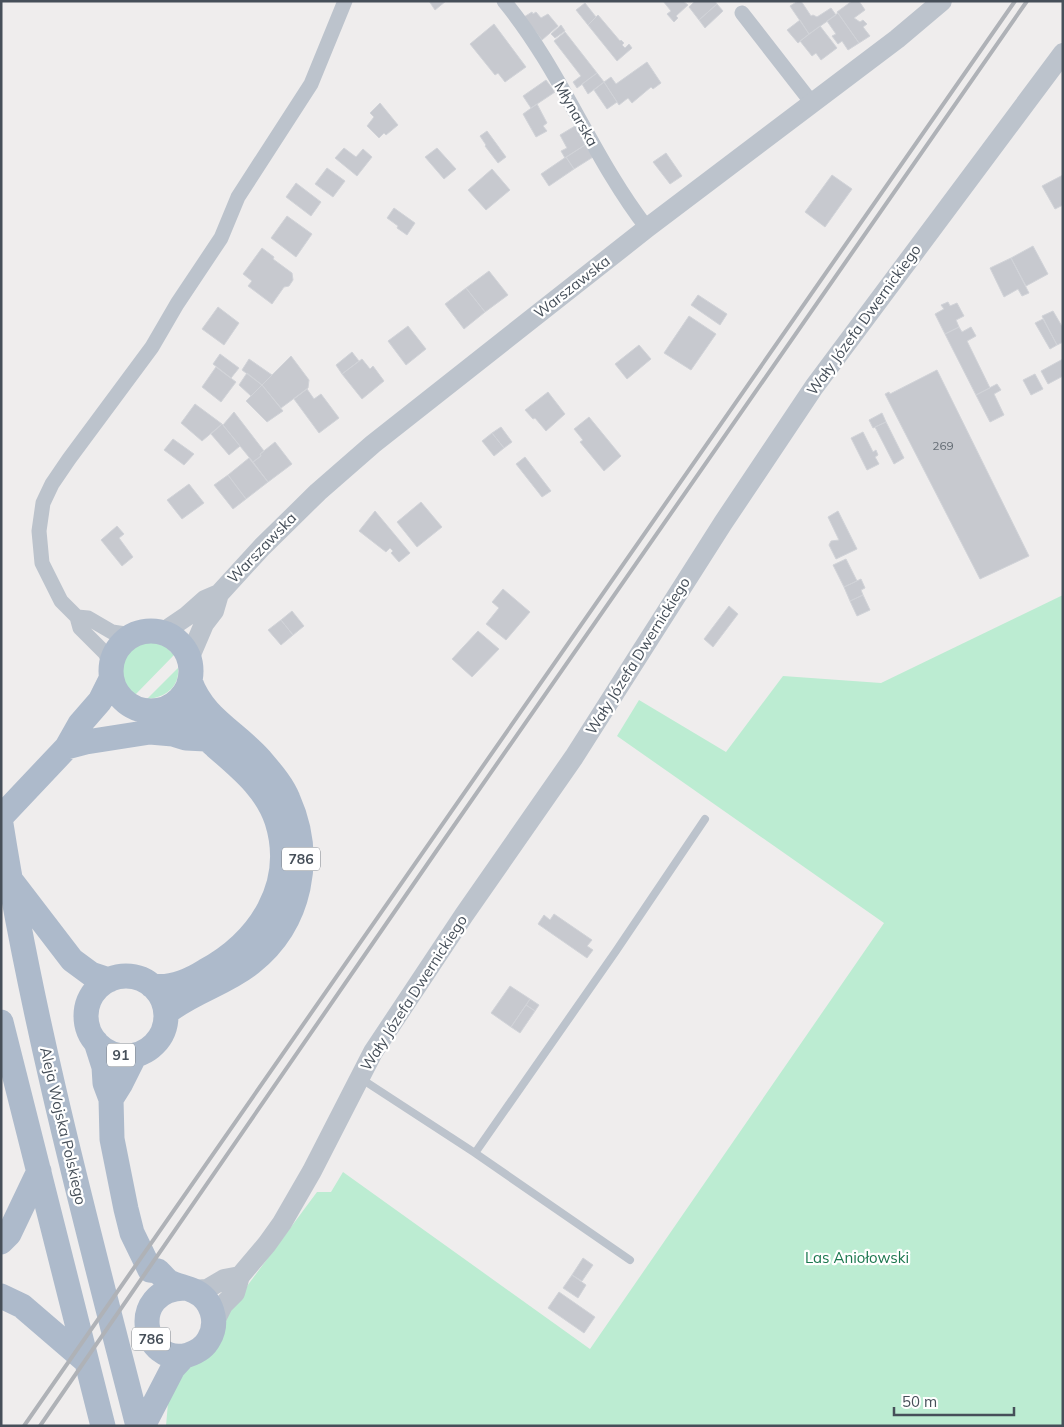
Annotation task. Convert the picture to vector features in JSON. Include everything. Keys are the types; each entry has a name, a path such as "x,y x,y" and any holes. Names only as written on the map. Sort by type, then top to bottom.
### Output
{"main road":[{"path":"76,745 80,724 100,701 111,672 114,653 122,643 132,636 152,631 174,638 184,648 190,670 185,692 177,702 166,709 156,712 134,708 124,701 116,691 111,672"},
{"name":"786","path":"166,1013 187,998 228,978 250,963 267,947 291,913 300,884 302,862 301,843 296,818 288,797 273,773 198,701 190,670"},
{"path":"1,817 36,781 76,745 103,725 125,711 134,708"},
{"path":"152,986 163,987 182,983 220,963 242,946 258,928 270,910 278,887 282,864 281,840 276,821 268,800 253,779 206,738 196,722 181,712 166,709"},
{"path":"76,745 150,732 174,734 186,738 206,738"},
{"name":"Aleja Wojska Polskiego","path":"1,824 22,949 58,1110 138,1426"},
{"path":"10,879 72,960 91,974 109,980 124,976 144,980 159,993 166,1013"},
{"name":"91","path":"109,980 96,989 86,1010 86,1022 90,1032 96,1042 104,1049 124,1056 146,1051 155,1044 161,1035 166,1013"},
{"path":"1,1022 102,1426"},
{"name":"786","path":"96,1042 104,1067 105,1083 111,1099 112,1139 126,1209 132,1233 150,1270 146,1277 152,1302 148,1310 146,1327 153,1343 167,1353 184,1356 192,1354 205,1345 213,1331 214,1323"},
{"path":"111,1099 121,1084 135,1055"},
{"path":"1,1242 9,1234 39,1171"},
{"path":"150,1270 158,1271 168,1281 188,1289 206,1300 214,1315 214,1323"},
{"path":"152,1302 166,1291 188,1289"},
{"path":"1,1296 22,1306 86,1361"},
{"path":"143,1426 173,1368 184,1356"}],"street":[{"path":"111,672 105,653 80,628 77,617 61,601 42,562 39,531 43,503 52,484 68,459 152,347 177,304 220,238 238,197 311,84 345,1"},
{"name":"Młynarska","path":"504,1 517,17 544,59 629,204 647,228"},
{"name":"Warszawska","path":"162,633 187,616 205,600 219,594 291,518 366,450 647,228 921,20 942,1"},
{"path":"742,14 812,103"},
{"name":"Wały Józefa Dwernickiego","path":"214,1323 224,1305 234,1293 240,1276 267,1244 312,1171 378,1044 464,915 574,757 723,523 814,387 1063,53"},
{"name":"Warszawska","path":"190,670 204,624 214,611 219,594"},
{"path":"77,617 88,618 112,632 132,636"},
{"path":"188,1289 207,1289 224,1279 240,1276"}],"lane":[{"path":"475,1153 616,951 704,819"},
{"path":"360,1078 475,1153 630,1260"}],"green space":[{"name":"Las Aniołowski","path":"1063,595 1063,1426 166,1426 169,1391 317,1192 331,1192 343,1172 590,1349 884,923 617,736 639,700 726,752 783,676 881,683"},
{"path":"151,642 165,646 174,655 135,695 127,687 123,679 122,663 132,650"},
{"path":"178,668 177,681 170,690 160,696 147,699"}],"building":[{"path":"429,1 446,1 435,10"},
{"path":"663,1 683,1 688,5 676,16 678,18 674,22 667,14 671,11"},
{"path":"695,1 715,1 717,4 699,20 689,7"},
{"path":"801,1 811,16 817,17 831,8 836,15 809,34 790,6"},
{"path":"852,1 859,1 865,10 854,18 860,22 863,20 867,24 863,27 870,36 859,43 837,12"},
{"path":"585,3 596,17 588,25 576,10"},
{"path":"717,4 723,11 705,28 699,20"},
{"path":"532,12 533,14 536,12 541,18 548,14 558,26 542,40 524,17"},
{"path":"838,13 859,43 848,50 842,41 838,44 832,36 836,34 827,21"},
{"path":"598,15 620,41 624,43 622,45 625,48 629,44 632,48 617,61 588,25"},
{"path":"800,20 809,34 798,43 787,30"},
{"path":"494,24 526,67 505,82 498,73 495,75 470,44"},
{"path":"561,25 565,31 555,38 551,34"},
{"path":"820,26 837,48 821,60 816,53 812,56 800,41"},
{"path":"565,32 597,73 577,88 573,82 581,76 554,41"},
{"path":"647,62 661,83 653,89 651,87 632,103 628,98 619,105 604,82 611,77 616,84"},
{"path":"597,73 604,82 588,94 582,84"},
{"path":"546,80 555,92 531,108 523,96"},
{"path":"604,82 617,102 607,109 594,90"},
{"path":"380,103 398,125 379,138 367,126 374,117 370,113"},
{"path":"537,104 547,123 543,126 547,131 536,137 523,114"},
{"path":"575,126 585,145 565,158 561,151 567,148 560,135"},
{"path":"487,131 506,157 498,163 480,136"},
{"path":"585,145 593,157 574,169 566,157"},
{"path":"344,148 356,157 363,149 372,157 357,176 335,158"},
{"path":"437,148 456,169 444,179 425,157"},
{"path":"666,153 682,176 670,184 653,162"},
{"path":"566,157 574,169 549,186 541,174"},
{"path":"327,168 345,181 333,197 315,184"},
{"path":"492,169 510,190 486,210 468,190"},
{"path":"832,175 852,189 825,227 805,212"},
{"path":"1063,175 1063,205 1055,209 1042,186"},
{"path":"296,183 321,202 311,216 286,197"},
{"path":"394,208 415,223 407,235 387,218"},
{"path":"287,216 312,234 296,257 271,238"},
{"path":"1033,246 1048,274 1026,286 1011,258"},
{"path":"262,248 292,273 293,280 289,286 284,287 272,304 248,286 252,281 243,274"},
{"path":"1011,258 1029,293 1022,296 1018,289 1004,297 990,268"},
{"path":"489,271 508,295 485,312 466,288"},
{"path":"466,288 485,312 464,329 445,304"},
{"path":"698,295 727,314 720,325 691,305"},
{"path":"948,302 950,306 957,303 964,316 956,320 959,327 945,334 935,314 944,309 941,305"},
{"path":"218,307 239,323 224,345 202,329"},
{"path":"1053,311 1063,328 1063,342 1057,345 1042,316"},
{"path":"689,316 716,334 691,370 664,353"},
{"path":"1043,319 1057,345 1050,349 1035,323"},
{"path":"408,326 426,349 406,365 388,341"},
{"path":"959,327 962,332 971,327 976,336 967,341 990,388 976,395 945,334"},
{"path":"639,345 651,359 627,379 615,364"},
{"path":"352,352 359,361 342,374 336,365"},
{"path":"220,354 239,368 231,378 213,364"},
{"path":"291,356 309,380 308,388 281,408 262,385"},
{"path":"249,359 272,375 262,385 242,370"},
{"path":"362,359 370,369 373,366 384,381 362,399 342,374"},
{"path":"1063,359 1063,376 1048,384 1041,371"},
{"path":"216,367 236,382 221,402 202,387"},
{"path":"937,370 1029,556 980,579 885,394 889,392 890,394"},
{"path":"247,373 262,385 251,396 239,385"},
{"path":"1035,374 1043,389 1031,395 1023,380"},
{"path":"997,384 1001,390 994,394 1004,415 990,422 976,395"},
{"path":"262,385 283,411 267,422 246,401"},
{"path":"307,389 314,399 321,394 339,418 319,433 294,399"},
{"path":"548,392 565,414 546,431 525,410"},
{"path":"195,404 222,424 202,441 181,423"},
{"path":"234,412 264,451 253,462 223,425"},
{"path":"882,413 886,422 873,428 869,420"},
{"path":"589,417 621,456 604,471 580,442 583,440 574,429"},
{"path":"886,422 904,458 894,464 875,427"},
{"path":"222,424 240,446 229,455 211,434"},
{"path":"501,427 512,442 504,448 492,433"},
{"path":"863,432 873,452 876,450 878,455 875,457 879,464 867,470 851,438"},
{"path":"492,433 504,448 494,456 482,441"},
{"path":"173,439 194,454 184,465 164,450"},
{"path":"275,442 292,464 268,482 253,462"},
{"path":"525,457 551,491 542,497 516,464"},
{"path":"249,458 268,482 246,499 228,475"},
{"path":"228,475 246,499 233,509 214,485"},
{"path":"189,484 204,503 182,519 167,500"},
{"path":"421,502 442,527 417,547 397,522"},
{"path":"375,511 410,553 399,562 391,553 393,551 390,548 386,552 359,531"},
{"path":"838,511 857,549 836,559 829,545 831,541 839,540 828,517"},
{"path":"117,526 124,534 119,538 133,557 122,566 101,540"},
{"path":"846,559 857,581 844,587 833,565"},
{"path":"861,579 865,588 861,590 863,595 850,601 844,587"},
{"path":"503,589 530,612 506,640 486,624 499,608 492,602"},
{"path":"863,595 870,610 857,616 850,601"},
{"path":"729,606 738,614 713,647 704,639"},
{"path":"292,611 304,626 293,635 281,620"},
{"path":"281,620 293,635 281,645 268,630"},
{"path":"478,631 499,649 472,677 452,659"},
{"path":"554,914 592,940 587,946 593,950 587,958 538,924 544,915 550,920"},
{"path":"510,986 530,999 511,1027 491,1013"},
{"path":"530,999 539,1005 535,1011 526,1005"},
{"path":"526,1005 535,1011 520,1033 511,1027"},
{"path":"583,1258 593,1265 582,1281 572,1275"},
{"path":"572,1275 586,1285 578,1298 563,1288"},
{"path":"559,1292 595,1317 584,1333 548,1308"}],"railway":[{"path":"24,1426 1015,1"},
{"path":"40,1426 435,853 1027,1"}]}
